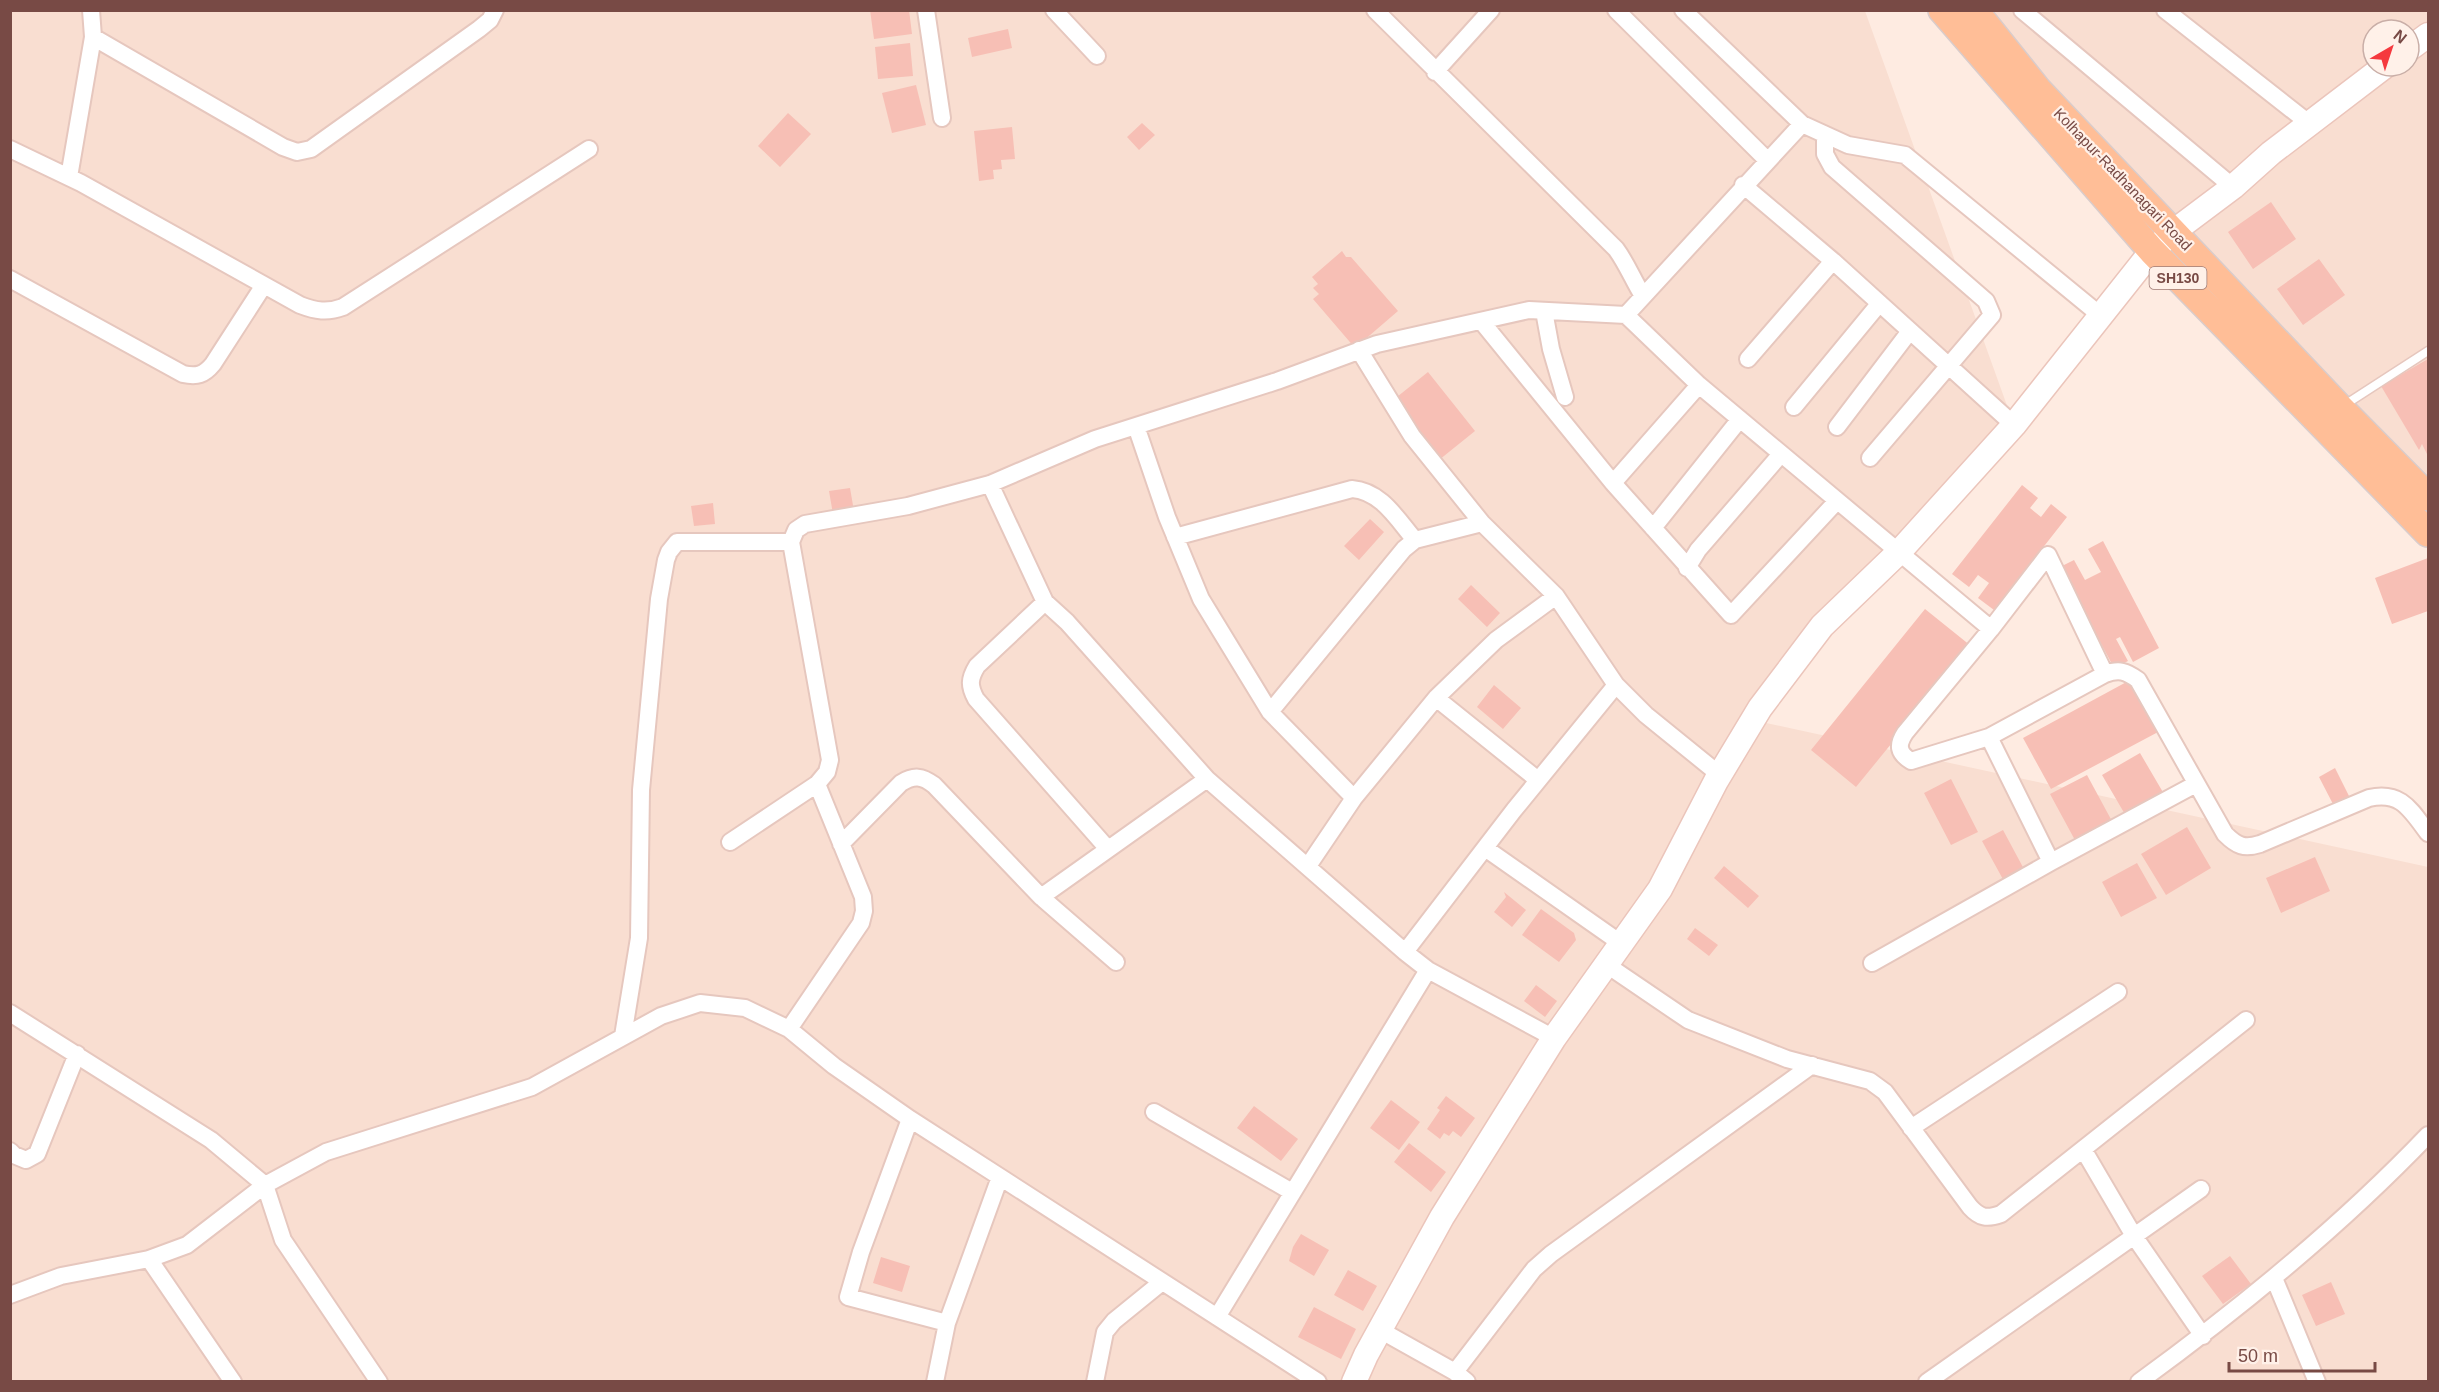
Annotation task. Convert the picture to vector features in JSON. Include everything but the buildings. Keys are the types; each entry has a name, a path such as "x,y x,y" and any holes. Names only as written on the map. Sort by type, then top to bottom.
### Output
{"main road":[{"name":"SH130","path":"1942,10 2152,251 2428,533"},
{"name":"Kolhapur-Radhanagari Road","path":"1974,10 2038,90 2340,408 2428,497"}],"street":[{"path":"69,177 93,37 92,10"},
{"path":"93,37 283,147 297,152 311,149 490,20 495,10"},
{"path":"926,10 942,118"},
{"path":"1054,10 1096,56"},
{"path":"1375,10 1616,249 1628,265 1630,276 1643,296"},
{"path":"1435,72 1491,10"},
{"path":"1616,10 1767,160"},
{"path":"1683,10 1802,124 1848,145 1905,155 2100,315"},
{"path":"2022,10 2233,188"},
{"path":"2165,10 2310,124"},
{"path":"1354,1382 1380,1330 1443,1217 1554,1038 1660,889 1720,775 1760,708 1818,632 1900,551 2014,425 2152,251 2173,232 2233,188 2271,153 2369,78"},
{"path":"1626,315 1802,124"},
{"path":"1824,135 1825,154 1832,167 1986,301 1992,315 1870,458"},
{"path":"10,149 69,177 264,285 316,311 330,312 343,308 589,149"},
{"path":"1743,186 1833,261 2014,425"},
{"path":"1748,359 1833,261"},
{"path":"10,279 183,374 196,377 206,372 213,364 264,285"},
{"path":"1794,407 1879,304"},
{"path":"729,842 818,784 827,772 831,760 791,543 796,530 805,524 908,506 990,484 1095,438 1277,381 1359,350 1446,327 1482,322 1528,310 1626,315 1699,385 1991,629"},
{"path":"1544,311 1551,349 1565,397"},
{"path":"1482,322 1613,483 1731,615 1837,501"},
{"path":"1837,427 1910,331"},
{"path":"1359,350 1412,436 1482,524 1556,596 1616,685 1646,715 1720,775"},
{"path":"1613,483 1699,385"},
{"path":"1653,528 1740,419"},
{"path":"1136,426 1175,537 1200,599 1270,712 1354,798"},
{"path":"1687,568 1698,550 1781,454"},
{"path":"990,484 1045,602 1067,622 1207,779 1428,970 1554,1038"},
{"path":"1175,537 1352,489 1365,490 1376,495 1415,540"},
{"path":"1270,712 1404,549 1415,540 1482,524"},
{"path":"623,1036 639,938 641,790 659,599 666,560 677,542 791,543"},
{"path":"1670,545 1698,550"},
{"path":"2105,674 2048,555 1991,629 1905,733 1899,743 1899,750 1911,761 1989,737 2117,669 2138,680 2225,834 2235,844 2246,848 2260,844 2368,798 2383,795 2398,799 2428,832"},
{"path":"1308,866 1354,798 1436,698 1496,640 1556,596"},
{"path":"1045,602 976,666 970,676 970,688 976,699 1108,849"},
{"path":"1405,952 1538,780 1616,685"},
{"path":"1436,698 1538,780"},
{"path":"1989,737 2051,862"},
{"path":"841,844 901,783 911,777 924,778 934,785 1041,897 1116,962"},
{"path":"1041,897 1207,779"},
{"path":"789,1029 861,923 864,911 862,897 818,784"},
{"path":"1872,963 2051,862 2196,784"},
{"path":"1485,848 1622,944"},
{"path":"1607,964 1688,1020 1787,1059 1870,1081 1885,1092 1970,1207 1978,1216 1989,1218 2001,1214 2246,1020"},
{"path":"1217,1317 1428,970"},
{"path":"1911,1128 2118,992"},
{"path":"10,1295 61,1276 149,1259 187,1245 265,1185 326,1152 532,1087 660,1016 700,1003 745,1008 789,1029 834,1066 910,1119 1318,1382"},
{"path":"10,1013 211,1140 265,1185 283,1240 379,1382"},
{"path":"10,1151 26,1160 37,1154 77,1054"},
{"path":"1380,1330 1461,1377 1534,1269 1551,1254 1812,1065"},
{"path":"1154,1112 1292,1192"},
{"path":"910,1119 861,1252 848,1297 947,1323"},
{"path":"2139,1382 2203,1336 2274,1278 2428,1135"},
{"path":"2083,1149 2134,1236 2203,1336"},
{"path":"935,1382 947,1323 1000,1177"},
{"path":"1927,1382 2201,1189"},
{"path":"149,1259 233,1382"},
{"path":"2274,1278 2317,1382"},
{"path":"1095,1382 1105,1332 1114,1321 1162,1282"}],"lane":[{"path":"2340,408 2428,351"}],"shaded area":[{"path":"10,11 1865,11 2014,425 1900,551 1757,721 2428,867 2428,1381 11,1381"},
{"path":"1975,11 2428,11 2428,492"}]}
